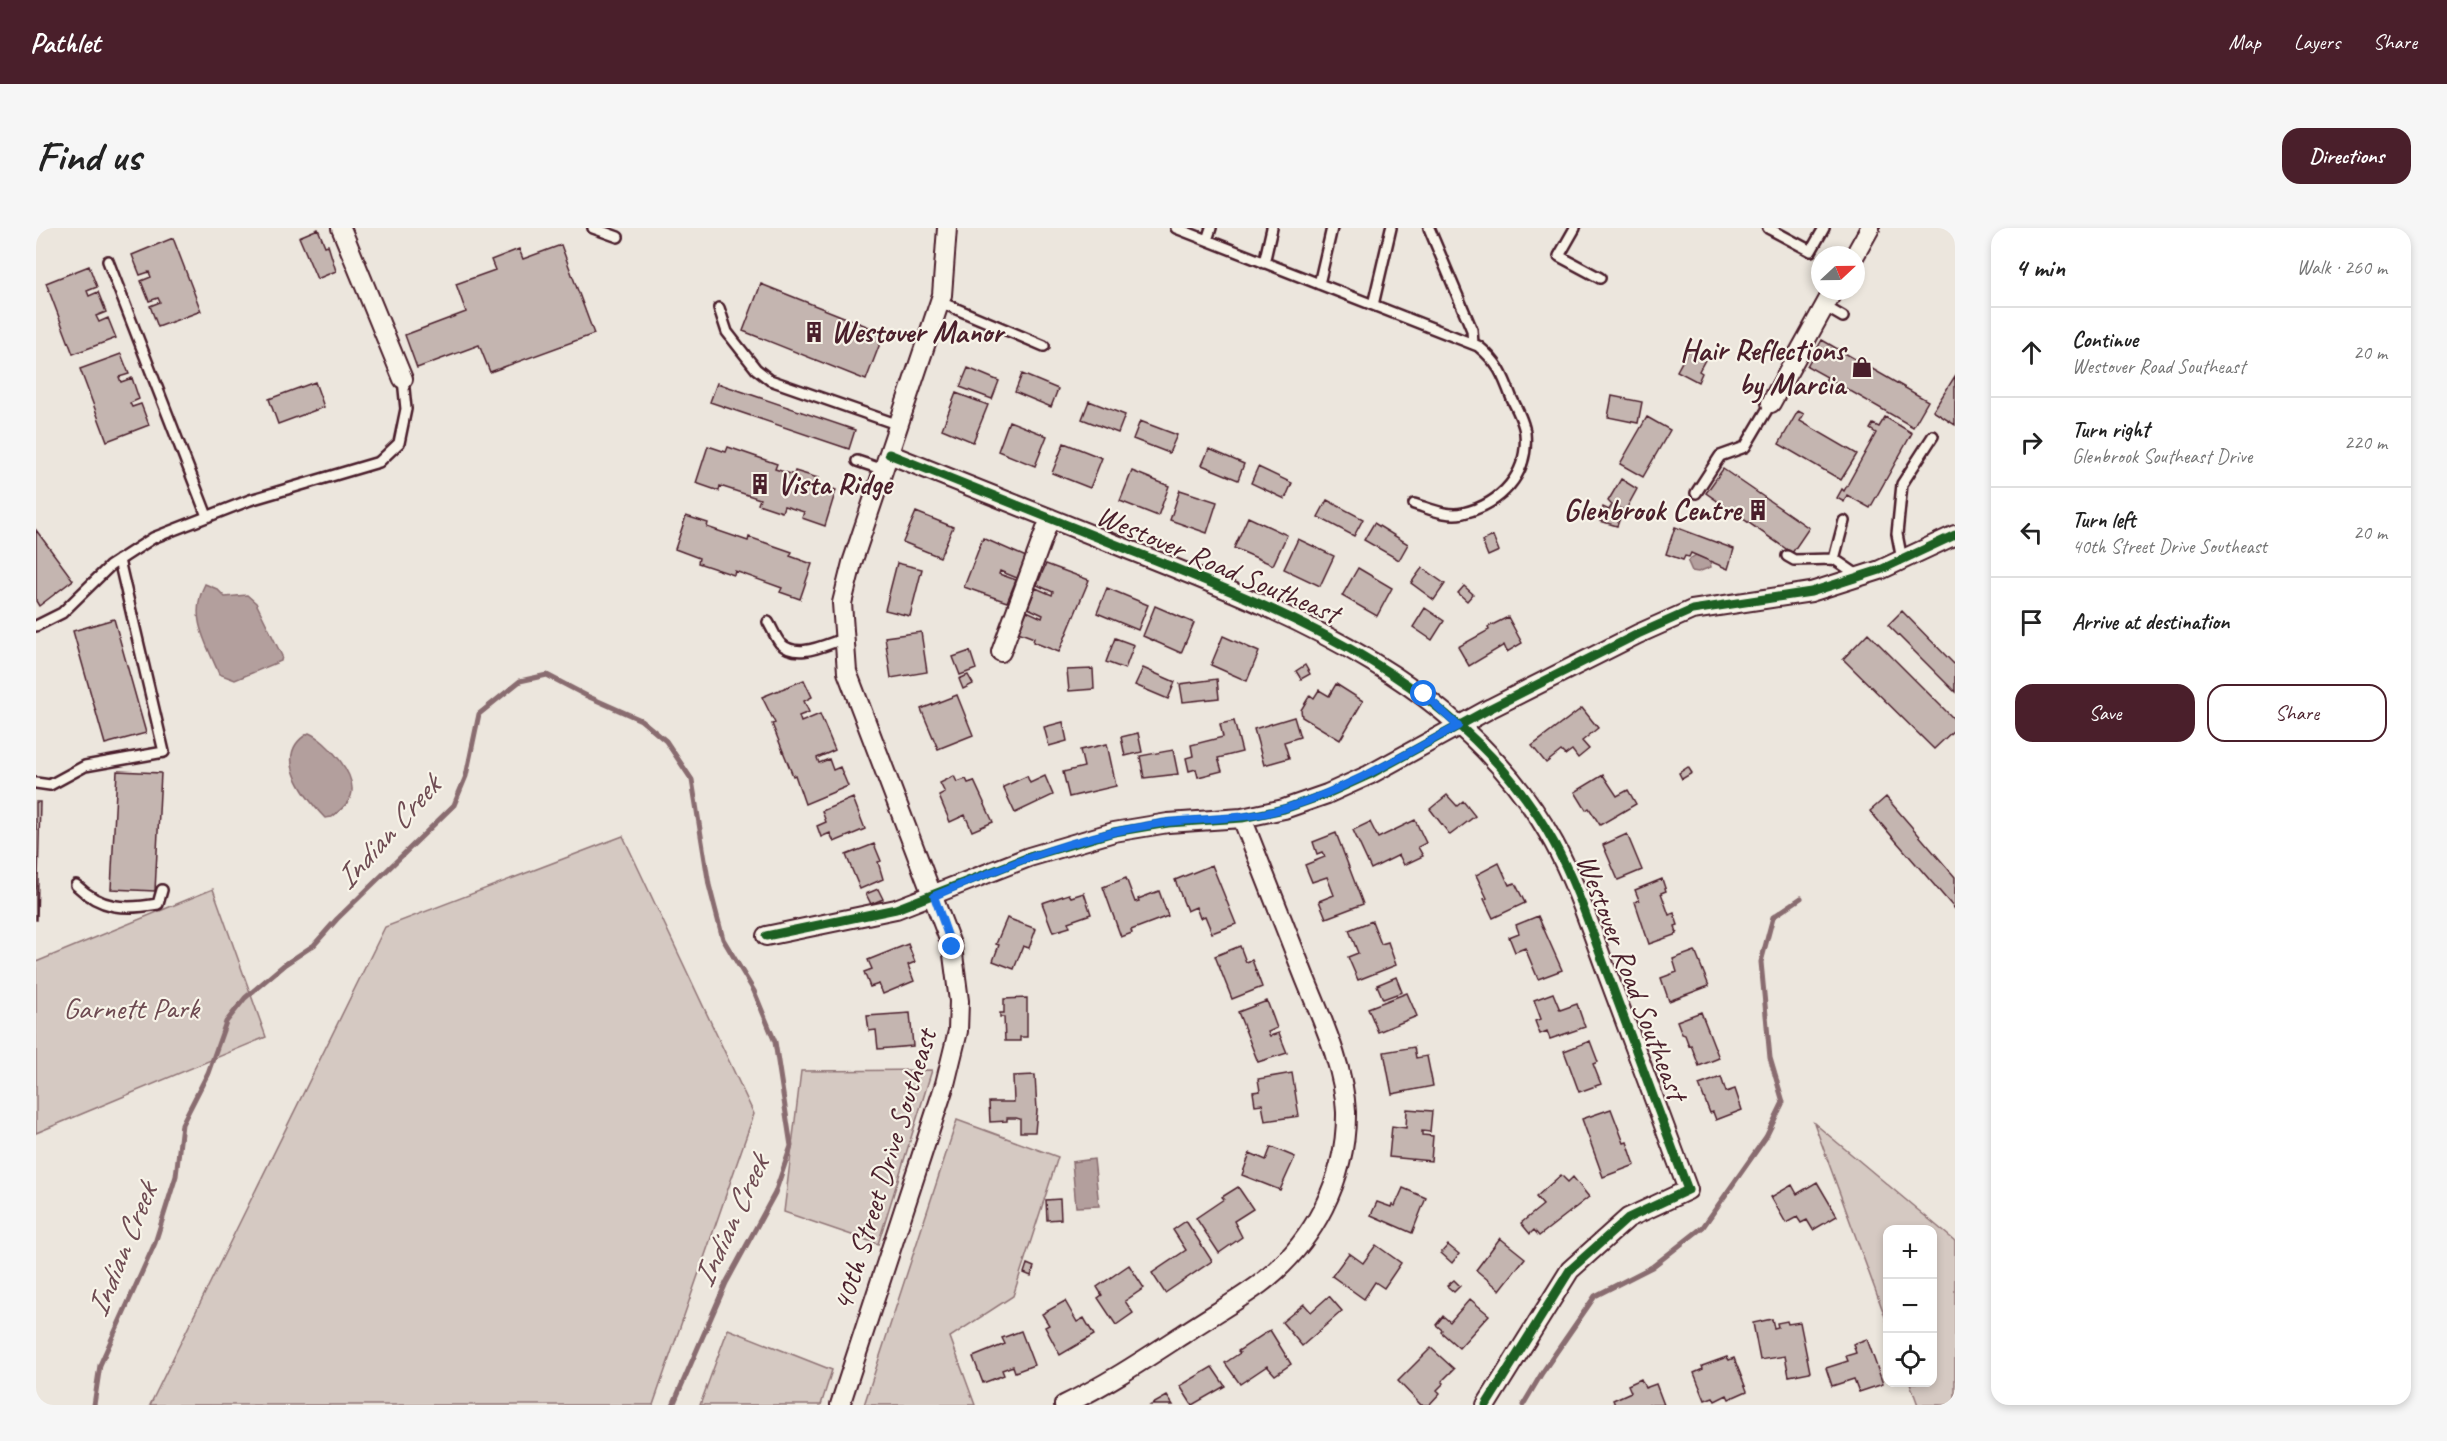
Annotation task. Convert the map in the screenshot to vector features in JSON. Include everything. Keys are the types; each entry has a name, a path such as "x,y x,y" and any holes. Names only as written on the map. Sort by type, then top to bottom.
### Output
{"street":[{"path":"341,228 403,379"},
{"name":"40th Street Drive Southeast","path":"840,1405 945,1084 958,1031 959,1001 952,947 847,672 842,603 852,563 942,295 947,228"},
{"path":"1859,246 1870,228"},
{"path":"1770,403 1828,300"},
{"name":"Westover Road Southeast","path":"886,462 1050,518 1242,596 1335,639 1424,694 1493,759 1521,792 1554,843 1583,908 1688,1190 1628,1218 1570,1270 1486,1405"},
{"path":"1001,652 1050,518"},
{"path":"766,936 897,909 1029,857 1114,832 1168,822 1242,818 1284,809 1327,794 1369,775 1458,726 1638,634 1692,610 1812,592 1902,560 1955,535"},
{"path":"1064,1405 1128,1370 1261,1283 1292,1255 1313,1229 1330,1193 1339,1166 1346,1112 1340,1077 1329,1038 1242,818"}],"lane":[{"path":"593,228 618,237"},
{"path":"1176,228 1473,344 1494,358 1525,431 1525,453 1520,472 1509,489 1494,500 1462,514 1440,512 1413,504"},
{"path":"1207,240 1211,228"},
{"path":"1264,263 1272,228"},
{"path":"1319,284 1332,228"},
{"path":"1373,305 1391,228"},
{"path":"1429,228 1472,330 1473,344"},
{"path":"1575,228 1559,256 1600,278"},
{"path":"1768,228 1811,251 1824,228"},
{"path":"108,261 207,516"},
{"path":"1830,300 1843,317"},
{"path":"940,302 1044,345"},
{"path":"719,308 727,332 756,369 770,380 899,425"},
{"path":"36,626 62,613 110,566 153,538 250,500 379,462 399,442 406,409 403,379"},
{"path":"1696,493 1720,456 1744,447 1770,403"},
{"path":"1902,560 1897,534 1902,484 1933,436"},
{"path":"857,461 886,462"},
{"path":"1834,560 1844,521"},
{"path":"1787,556 1794,560 1834,560 1859,576"},
{"path":"36,783 51,785 85,766 164,752 118,561"},
{"path":"768,622 780,643 794,651 807,650 843,639"},
{"path":"76,885 90,898 109,905 129,907 158,904 162,890"}],"green space":[{"path":"623,836 754,1114 653,1405 150,1405 385,927"},
{"name":"Garnett Park","path":"213,889 266,1037 36,1133 36,962"},
{"path":"932,1070 878,1244 784,1212 801,1071"},
{"path":"957,1120 1058,1157 1013,1296 950,1337 975,1405 864,1405"},
{"path":"1814,1123 1936,1225 1883,1225 1883,1311"},
{"path":"1937,1226 1955,1241 1955,1405 1918,1405 1911,1387 1937,1387"},
{"path":"728,1329 832,1370 821,1405 700,1405"}],"shaded area":[{"path":"1696,555 1710,561 1711,567 1698,572 1692,571 1688,562"},
{"path":"205,584 217,589 225,597 247,595 256,603 282,656 281,661 235,680 219,674 204,640 199,619 198,607"},
{"path":"309,733 332,751 350,778 352,788 350,799 332,817 325,818 317,809 295,775 292,763 293,752 298,742"},
{"path":"1094,1159 1099,1206 1076,1207 1072,1162"}],"building":[{"path":"318,229 325,246 328,245 336,271 317,279 299,237"},
{"path":"173,238 201,311 158,327 150,306 160,302 158,298 149,301 141,281 151,277 149,272 140,275 132,255"},
{"path":"561,245 594,334 490,372 479,345 417,368 405,335 466,312 456,284 495,270 491,260 519,249 523,259"},
{"path":"89,266 97,287 87,291 89,296 98,292 106,312 96,316 99,322 108,318 116,338 73,354 46,283"},
{"name":"Westover Manor","path":"761,284 884,333 866,380 743,331"},
{"path":"1822,340 1928,401 1913,427 1833,381 1828,389 1822,386 1827,377 1807,366"},
{"path":"1689,349 1706,358 1699,371 1702,373 1698,382 1677,371"},
{"path":"121,354 129,374 119,377 121,382 132,378 139,399 130,403 132,407 141,404 149,425 107,441 80,369"},
{"path":"968,368 999,381 992,399 960,387"},
{"path":"1022,374 1058,389 1051,407 1015,392"},
{"path":"1955,376 1955,425 1933,411"},
{"path":"315,382 324,407 278,424 269,399"},
{"path":"717,383 855,430 849,449 710,402"},
{"path":"956,393 988,405 973,442 942,429"},
{"path":"1612,396 1642,402 1638,423 1608,417"},
{"path":"1089,401 1125,415 1118,433 1082,419"},
{"path":"1798,411 1804,414 1800,421 1857,454 1841,480 1779,444"},
{"path":"1647,417 1670,430 1643,477 1620,464"},
{"path":"1885,417 1912,433 1870,508 1847,495 1844,502 1837,498 1842,489 1844,491 1876,433 1870,429 1873,424 1879,427"},
{"path":"1009,421 1047,436 1035,466 998,451"},
{"path":"1140,421 1177,435 1169,453 1133,439"},
{"path":"1064,443 1102,458 1090,488 1052,473"},
{"name":"Vista Ridge","path":"708,446 726,452 728,447 777,464 775,469 794,475 795,471 818,478 816,483 836,490 825,526 802,518 804,512 784,506 782,512 758,504 760,499 720,486 719,491 696,483"},
{"path":"1209,449 1244,464 1238,480 1202,465"},
{"path":"1258,467 1292,483 1285,499 1251,483"},
{"name":"Glenbrook Centre","path":"1723,469 1809,528 1792,553 1706,493"},
{"path":"1132,471 1169,486 1158,516 1120,501"},
{"path":"1621,479 1637,489 1625,511 1619,508 1617,513 1621,515 1617,526 1600,521 1603,507 1609,510 1612,505 1608,501"},
{"path":"1180,490 1217,502 1207,533 1170,520"},
{"path":"1327,500 1363,519 1354,536 1318,517"},
{"path":"916,512 953,527 940,557 903,542"},
{"name":"Vista Ridge","path":"686,516 708,523 707,527 748,541 749,537 792,552 790,556 812,564 800,599 780,592 782,588 735,571 734,575 698,563 699,558 675,549"},
{"path":"1248,517 1287,535 1273,565 1234,548"},
{"path":"1374,523 1408,544 1399,560 1364,540"},
{"path":"1675,527 1734,549 1728,569 1691,553 1683,560 1666,554"},
{"path":"36,530 73,580 39,606 36,601"},
{"path":"1493,536 1499,551 1488,556 1482,541"},
{"path":"983,538 1026,557 1017,578 1000,571 999,574 1016,580 1007,602 964,587"},
{"path":"1298,539 1334,556 1320,586 1284,569"},
{"path":"897,563 922,569 910,616 885,610"},
{"path":"1046,564 1089,580 1059,652 1033,642 1034,638 1018,632 1027,611 1042,618 1043,615 1028,608 1036,588 1052,595 1053,592 1037,585"},
{"path":"1358,568 1392,588 1377,616 1342,596"},
{"path":"1422,568 1445,584 1434,600 1411,583"},
{"path":"1464,586 1473,594 1467,601 1458,593"},
{"path":"1107,588 1148,605 1138,630 1097,613"},
{"path":"1155,606 1194,623 1181,653 1143,636"},
{"path":"1425,608 1444,621 1432,640 1413,627"},
{"path":"1902,611 1955,665 1955,692 1888,625"},
{"path":"1508,617 1522,643 1507,652 1504,645 1469,666 1458,647"},
{"path":"114,619 146,733 105,744 73,631"},
{"path":"921,632 927,672 891,678 885,637"},
{"path":"1868,633 1955,720 1955,729 1934,749 1843,659"},
{"path":"1223,636 1259,652 1247,681 1211,665"},
{"path":"1115,638 1134,645 1125,669 1106,662"},
{"path":"970,651 976,669 960,675 953,657"},
{"path":"1305,665 1310,674 1301,679 1296,671"},
{"path":"1143,668 1175,682 1168,699 1135,685"},
{"path":"1093,669 1094,689 1069,691 1067,670"},
{"path":"968,675 973,684 963,689 959,679"},
{"path":"1217,679 1219,698 1183,702 1180,684"},
{"path":"804,680 812,697 804,701 809,712 799,716 801,722 820,714 835,750 817,758 819,763 829,759 833,770 840,767 848,786 805,804 795,775 793,776 772,724 775,723 762,697"},
{"path":"1336,684 1363,701 1340,740 1302,717 1301,710 1310,695 1314,698 1319,690 1329,696"},
{"path":"957,695 973,735 938,749 921,709"},
{"path":"1582,708 1598,728 1582,741 1589,749 1578,758 1572,750 1565,755 1561,751 1546,763 1532,746"},
{"path":"1294,717 1300,737 1284,742 1289,758 1264,765 1254,729"},
{"path":"1234,721 1242,752 1218,758 1222,771 1198,777 1196,769 1189,771 1186,758 1193,756 1191,745 1223,737 1220,724"},
{"path":"1063,722 1067,741 1049,746 1044,727"},
{"path":"1138,733 1142,752 1125,756 1121,737"},
{"path":"1107,744 1116,786 1069,797 1063,772 1084,767 1080,750"},
{"path":"1173,750 1178,774 1144,778 1140,756"},
{"path":"1688,767 1692,773 1682,779 1679,773"},
{"path":"117,771 161,773 155,891 111,889"},
{"path":"1603,775 1617,796 1628,790 1636,804 1600,825 1589,808 1586,810 1575,792"},
{"path":"954,776 957,782 966,779 968,783 974,781 993,822 972,831 965,815 950,822 939,796 945,793 940,783"},
{"path":"1027,776 1030,783 1045,776 1053,795 1015,813 1003,787"},
{"path":"1447,795 1457,806 1463,801 1475,816 1450,835 1430,809"},
{"path":"1886,797 1955,877 1955,909 1870,811"},
{"path":"853,798 865,829 834,842 830,833 821,837 817,826 826,822 822,811"},
{"path":"36,802 40,802 37,920 36,920"},
{"path":"1415,820 1426,843 1418,847 1423,856 1404,865 1399,855 1371,869 1353,830 1370,822 1378,838"},
{"path":"1336,833 1363,904 1326,918 1319,901 1334,895 1327,877 1312,882 1305,865 1325,857 1322,852 1317,854 1313,842"},
{"path":"1627,834 1642,870 1618,880 1603,845"},
{"path":"874,844 881,861 878,862 883,879 860,889 846,855"},
{"path":"1499,863 1509,885 1515,883 1525,903 1493,918 1476,875"},
{"path":"1212,865 1236,924 1212,933 1205,916 1200,918 1196,907 1187,911 1175,880"},
{"path":"1126,878 1135,902 1159,891 1168,916 1131,930 1132,933 1121,937 1103,887"},
{"path":"1662,879 1666,891 1661,893 1669,915 1674,913 1678,925 1675,926 1677,934 1649,944 1635,902 1639,900 1635,890"},
{"path":"878,889 883,899 871,904 866,894"},
{"path":"1084,893 1091,914 1068,922 1070,927 1053,932 1042,903 1069,894 1071,897"},
{"path":"1538,916 1562,970 1538,979 1525,948 1515,952 1509,937 1519,933 1516,925"},
{"path":"1007,918 1036,929 1029,948 1023,946 1014,969 993,961 999,945 996,944"},
{"path":"1372,921 1381,944 1388,942 1396,965 1358,980 1348,957 1358,953 1349,930"},
{"path":"908,944 915,962 908,965 914,981 883,994 879,984 870,987 864,972 872,969 868,960"},
{"path":"1240,946 1246,962 1252,960 1262,987 1232,999 1215,956"},
{"path":"1695,951 1709,986 1669,1001 1661,978 1677,972 1673,959"},
{"path":"1396,977 1402,992 1383,999 1377,985"},
{"path":"1407,993 1417,1016 1378,1032 1368,1008"},
{"path":"1553,993 1560,1010 1577,1004 1585,1027 1550,1039 1547,1031 1540,1034 1535,1021 1541,1019 1534,1000"},
{"path":"1027,998 1027,1037 1020,1037 1020,1041 1005,1041 1004,1017 1000,1017 1000,1013 1004,1013 1004,999"},
{"path":"1267,1001 1277,1028 1268,1032 1270,1036 1279,1033 1287,1053 1258,1062 1238,1012"},
{"path":"1701,1012 1719,1058 1699,1066 1691,1045 1689,1046 1685,1035 1682,1034 1677,1021"},
{"path":"910,1013 913,1046 878,1049 876,1030 869,1031 867,1016"},
{"path":"1590,1041 1598,1062 1593,1064 1601,1084 1579,1092 1564,1051"},
{"path":"1414,1047 1416,1058 1427,1056 1433,1086 1392,1094 1384,1052"},
{"path":"1292,1073 1299,1116 1265,1121 1262,1104 1255,1105 1253,1092 1260,1091 1258,1079"},
{"path":"1035,1075 1037,1110 1035,1132 1020,1132 1020,1119 1016,1118 990,1122 989,1102 1014,1102 1013,1076"},
{"path":"1721,1077 1726,1092 1735,1089 1742,1110 1716,1120 1713,1112 1710,1113 1699,1085"},
{"path":"1407,1109 1432,1111 1430,1132 1422,1131 1422,1135 1433,1136 1431,1161 1389,1157 1392,1126 1406,1128"},
{"path":"1611,1109 1635,1165 1603,1177 1582,1119"},
{"path":"1271,1147 1295,1157 1280,1190 1242,1175 1250,1153 1266,1160"},
{"path":"1561,1175 1568,1182 1573,1177 1589,1197 1539,1236 1534,1230 1530,1234 1521,1223 1543,1205 1536,1197"},
{"path":"1817,1182 1837,1216 1813,1230 1807,1220 1801,1223 1797,1217 1786,1223 1771,1197 1792,1185 1797,1194"},
{"path":"1238,1187 1253,1209 1234,1221 1242,1237 1219,1253 1196,1218"},
{"path":"1403,1188 1426,1198 1412,1233 1371,1215 1377,1202 1391,1207 1392,1204 1395,1206"},
{"path":"1060,1199 1061,1219 1047,1220 1046,1200"},
{"path":"1186,1221 1212,1261 1165,1293 1152,1273 1186,1250 1173,1230"},
{"path":"1500,1238 1525,1258 1500,1290 1476,1270"},
{"path":"1376,1245 1401,1263 1384,1288 1375,1282 1364,1299 1332,1276 1349,1253 1363,1263"},
{"path":"1448,1245 1459,1254 1452,1263 1441,1253"},
{"path":"1027,1264 1034,1267 1031,1276 1024,1273"},
{"path":"1129,1265 1144,1288 1125,1301 1133,1313 1116,1325 1098,1298 1102,1295 1097,1287"},
{"path":"1454,1280 1460,1286 1454,1292 1447,1286"},
{"path":"1329,1296 1342,1311 1302,1346 1282,1322 1304,1304 1311,1312"},
{"path":"1470,1299 1489,1315 1459,1348 1436,1325 1443,1316 1450,1322"},
{"path":"1065,1301 1077,1322 1084,1318 1094,1335 1060,1355 1045,1327 1049,1325 1042,1314"},
{"path":"1772,1319 1774,1328 1778,1327 1777,1323 1800,1322 1810,1372 1789,1376 1785,1356 1760,1360 1753,1323"},
{"path":"1270,1330 1291,1364 1275,1375 1267,1366 1240,1384 1225,1363 1240,1353 1238,1351"},
{"path":"1021,1331 1034,1365 1015,1372 1013,1366 1002,1370 1004,1375 983,1383 973,1357 1005,1344 1002,1338"},
{"path":"1867,1339 1883,1384 1859,1392 1854,1379 1832,1386 1826,1368 1848,1361 1846,1356 1856,1353 1853,1344"},
{"path":"1431,1348 1454,1369 1442,1381 1444,1383 1437,1390 1440,1393 1429,1405 1421,1405 1398,1381"},
{"path":"1727,1357 1729,1360 1734,1358 1747,1391 1729,1399 1727,1395 1715,1401 1713,1397 1705,1400 1694,1373 1703,1369 1702,1366"},
{"path":"1212,1367 1225,1386 1192,1405 1180,1386"},
{"path":"1641,1379 1645,1388 1656,1384 1664,1405 1615,1405 1613,1400 1631,1392 1628,1385"},
{"path":"1167,1396 1173,1405 1151,1405"}],"waterway":[{"name":"Indian Creek","path":"94,1405 100,1365 155,1243 176,1176 182,1124 208,1073 226,1022 245,998 284,965 314,945 337,919 454,805 466,776 479,714 520,681 547,675 641,720 666,741 692,780 709,885 723,939 754,991 775,1042 791,1146 775,1193 726,1283 673,1405"},
{"path":"1523,1405 1595,1296 1652,1267 1703,1227 1766,1137 1783,1102 1770,1058 1761,962 1773,917 1801,898"}],"cycle path":[{"path":"889,454 1249,599 1310,627 1368,659 1423,696 1473,738 1517,786 1554,843 1584,909 1688,1190 1628,1218 1570,1270 1486,1405"},
{"path":"766,936 896,909 1029,857 1114,832 1168,823 1242,818 1284,809 1327,794 1369,775 1491,708 1638,634 1692,610 1811,592 1880,570 1955,535"}],"place":[{"name":"Westover Manor","path":"814,332"},
{"name":"Hair Reflections by Marcia","path":"1862,367"},
{"name":"Vista Ridge","path":"760,484"},
{"name":"Glenbrook Centre","path":"1758,510"}],"route":[{"path":"952,947 934,896 1029,857 1114,832 1168,822 1242,818 1284,809 1327,794 1369,775 1458,726 1424,694"}]}
